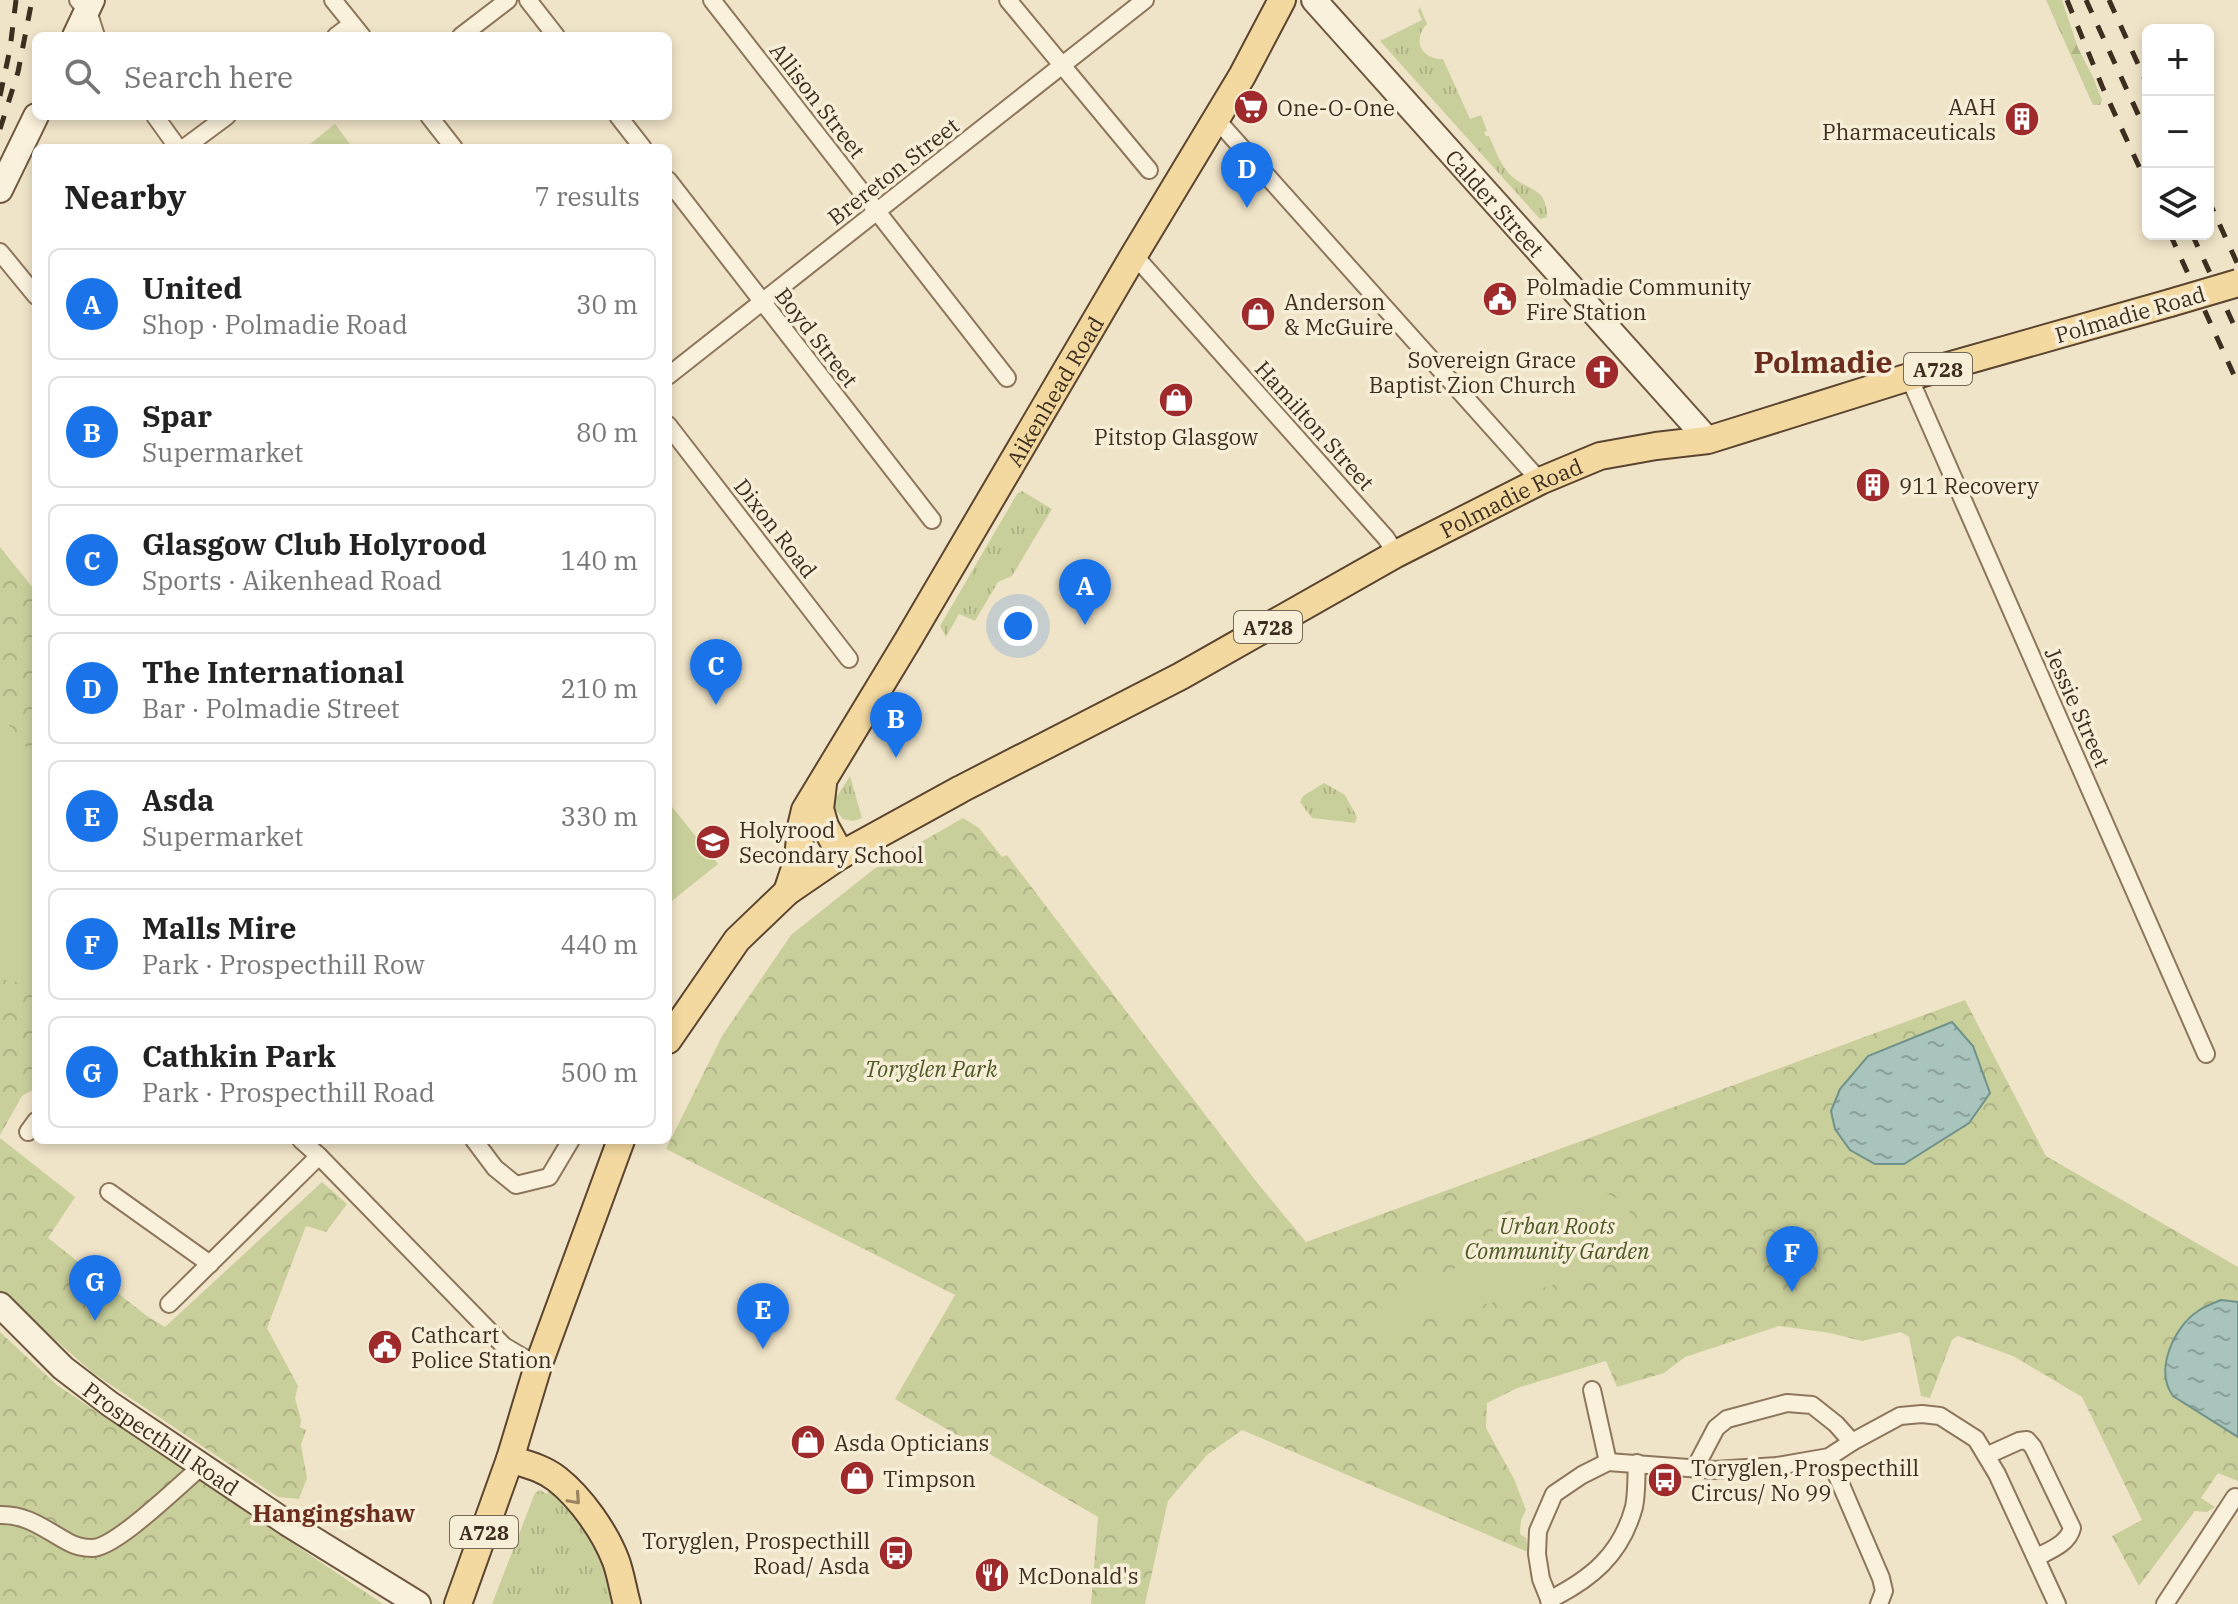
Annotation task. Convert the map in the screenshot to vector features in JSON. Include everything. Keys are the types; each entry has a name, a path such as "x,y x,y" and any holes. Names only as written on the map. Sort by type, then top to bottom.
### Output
{"main road":[{"name":"Aikenhead Road","path":"787,892 798,859 805,810 1216,119 1282,0"},
{"name":"Calder Street","path":"1314,0 1708,440"},
{"path":"76,32 86,4"},
{"path":"0,190 34,120"},
{"name":"Polmadie Road","path":"841,855 961,789 1181,676 1396,554 1540,481 1600,456 1651,446 1708,440 1909,377 2238,283"},
{"path":"823,781 820,809 825,826 841,855"},
{"name":"Aikenhead Road","path":"672,1034 737,940 787,892 841,855"},
{"name":"A728","path":"458,1604 510,1459 538,1366 620,1144"},
{"name":"Prospecthill Road","path":"0,1305 63,1368 110,1404 287,1523 418,1604"},
{"path":"510,1459 535,1467 557,1479 577,1499 593,1519 616,1561 627,1604"}],"street":[{"path":"333,0 357,30"},
{"path":"466,32 508,0"},
{"path":"528,0 553,32"},
{"name":"Allison Street","path":"712,0 1007,378"},
{"path":"1008,0 1149,170"},
{"name":"Brereton Street","path":"672,373 1145,0"},
{"path":"86,4 95,32"},
{"path":"1216,119 1540,481"},
{"path":"158,120 178,144"},
{"path":"187,144 221,120"},
{"path":"432,120 451,144"},
{"path":"621,120 640,144"},
{"name":"Boyd Street","path":"672,185 932,520"},
{"path":"0,252 32,291"},
{"name":"Hamilton Street","path":"1134,255 1386,538 1396,554"},
{"name":"Jessie Street","path":"1909,377 2206,1054"},
{"name":"Dixon Road","path":"672,430 849,659"},
{"path":"306,1144 504,1346 538,1366"},
{"path":"477,1144 495,1168 516,1185 549,1177 569,1144"},
{"path":"169,1304 319,1156"},
{"path":"109,1192 210,1264"},
{"path":"1592,1390 1608,1462"},
{"path":"1695,1468 1716,1428 1727,1419 1787,1403 1812,1405 1852,1442"},
{"path":"1637,1463 1635,1504 1613,1552 1585,1581 1550,1602 1541,1579 1537,1554 1538,1531 1554,1494 1582,1475 1608,1462 1637,1463 1715,1470 1777,1466 1829,1457 1900,1416 1922,1414 1940,1416 1957,1426 1976,1439 1988,1455 2057,1604"},
{"path":"1988,1455 2027,1440 2072,1528 2065,1541 2037,1557"},
{"path":"1829,1457 1881,1578 1884,1591 1879,1604"},
{"path":"0,1515 28,1518 73,1545 94,1549 117,1539 201,1467"},
{"path":"2165,1604 2235,1497"}],"green space":[{"path":"2046,0 2062,0 2078,48 2102,100 2100,105 2093,105"},
{"path":"1420,7 1427,24 1420,36 1421,48 1429,56 1443,59 1470,119 1481,115 1487,131 1484,132 1504,167 1513,178 1539,193 1546,206 1547,217 1540,219 1380,41 1422,20 1418,11"},
{"path":"335,124 350,144 310,144"},
{"path":"1022,491 1052,509 1012,576 998,582 975,621 959,614 946,637 940,626 1017,494"},
{"path":"0,547 32,587 32,1090 22,1096 0,1135"},
{"path":"0,714 32,754 32,982 0,979"},
{"path":"850,776 862,818 853,821 843,819 834,808 835,799"},
{"path":"1324,783 1345,795 1357,817 1355,823 1312,818 1300,802 1303,796"},
{"path":"672,807 718,864 672,901"},
{"name":"Toryglen Park","path":"963,818 979,828 1002,857 1007,855 1255,1180 1306,1242 1965,1000 2046,1156 2238,1267 2238,1481 2218,1473 2201,1498 2215,1507 2207,1512 2195,1511 2139,1586 2112,1536 2142,1520 2082,1397 2013,1356 1958,1336 1952,1340 1930,1398 1921,1396 1909,1337 1901,1332 1862,1341 1779,1326 1685,1357 1664,1373 1617,1387 1606,1361 1517,1388 1487,1403 1486,1428 1514,1479 1526,1510 1521,1520 1520,1534 1526,1538 1528,1552 1242,1430 1207,1455 1168,1501 1145,1604 1091,1604 1098,1517 895,1399 955,1295 666,1149 672,1144 672,1137 722,1036 791,935 874,869"},
{"path":"0,1138 75,1197 48,1238 165,1327 322,1182 347,1204 326,1232 306,1226 267,1328 298,1386 295,1398 300,1427 306,1430 301,1445 307,1478 299,1499 278,1497 93,1373 0,1291"},
{"name":"Urban Roots Community Garden","path":"1579,1179 1627,1204 1640,1242 1573,1278 1525,1294 1416,1322 1383,1344 1366,1317 1486,1251 1496,1220"},
{"path":"0,1332 57,1385 383,1604 0,1604"},
{"path":"550,1488 590,1531 605,1561 616,1604 492,1604 535,1493 540,1490 547,1494"}],"water":[{"path":"1952,1022 1973,1046 1990,1093 1969,1123 1904,1164 1875,1164 1850,1150 1835,1129 1831,1111 1840,1089 1868,1056"},
{"path":"2221,1300 2238,1302 2238,1437 2173,1396 2166,1374 2169,1350 2181,1327 2198,1311"}],"railway":[{"path":"0,96 16,0"},
{"path":"0,129 18,72 32,0"},
{"path":"2067,0 2142,173"},
{"path":"2086,0 2142,123"},
{"path":"2109,0 2142,73"},
{"path":"2214,212 2238,265"},
{"path":"2173,240 2238,384"},
{"path":"2195,240 2238,334"}],"place":[{"name":"One-O-One","path":"1251,107"},
{"name":"AAH Pharmaceuticals","path":"2022,119"},
{"name":"The International","path":"1247,208"},
{"name":"Polmadie Community Fire Station","path":"1500,299"},
{"name":"Anderson & McGuire","path":"1258,314"},
{"name":"Sovereign Grace Baptist Zion Church","path":"1602,372"},
{"name":"Pitstop Glasgow","path":"1176,400"},
{"name":"911 Recovery","path":"1873,485"},
{"name":"United","path":"1085,625"},
{"name":"Glasgow Club Holyrood","path":"716,705"},
{"name":"Spar","path":"896,758"},
{"name":"Holyrood Secondary School","path":"713,842"},
{"name":"Malls Mire","path":"1792,1292"},
{"name":"Cathkin Park","path":"95,1321"},
{"name":"Cathcart Police Station","path":"385,1347"},
{"name":"Asda","path":"763,1349"},
{"name":"Asda Opticians","path":"808,1442"},
{"name":"Timpson","path":"857,1478"},
{"name":"Toryglen, Prospecthill Circus/ No 99","path":"1665,1480"},
{"name":"Toryglen, Prospecthill Road/ Asda","path":"896,1553"},
{"name":"McDonald's","path":"992,1575"}],"district":[{"name":"Polmadie","path":"1823,361"},
{"name":"Hangingshaw","path":"334,1513"}]}
